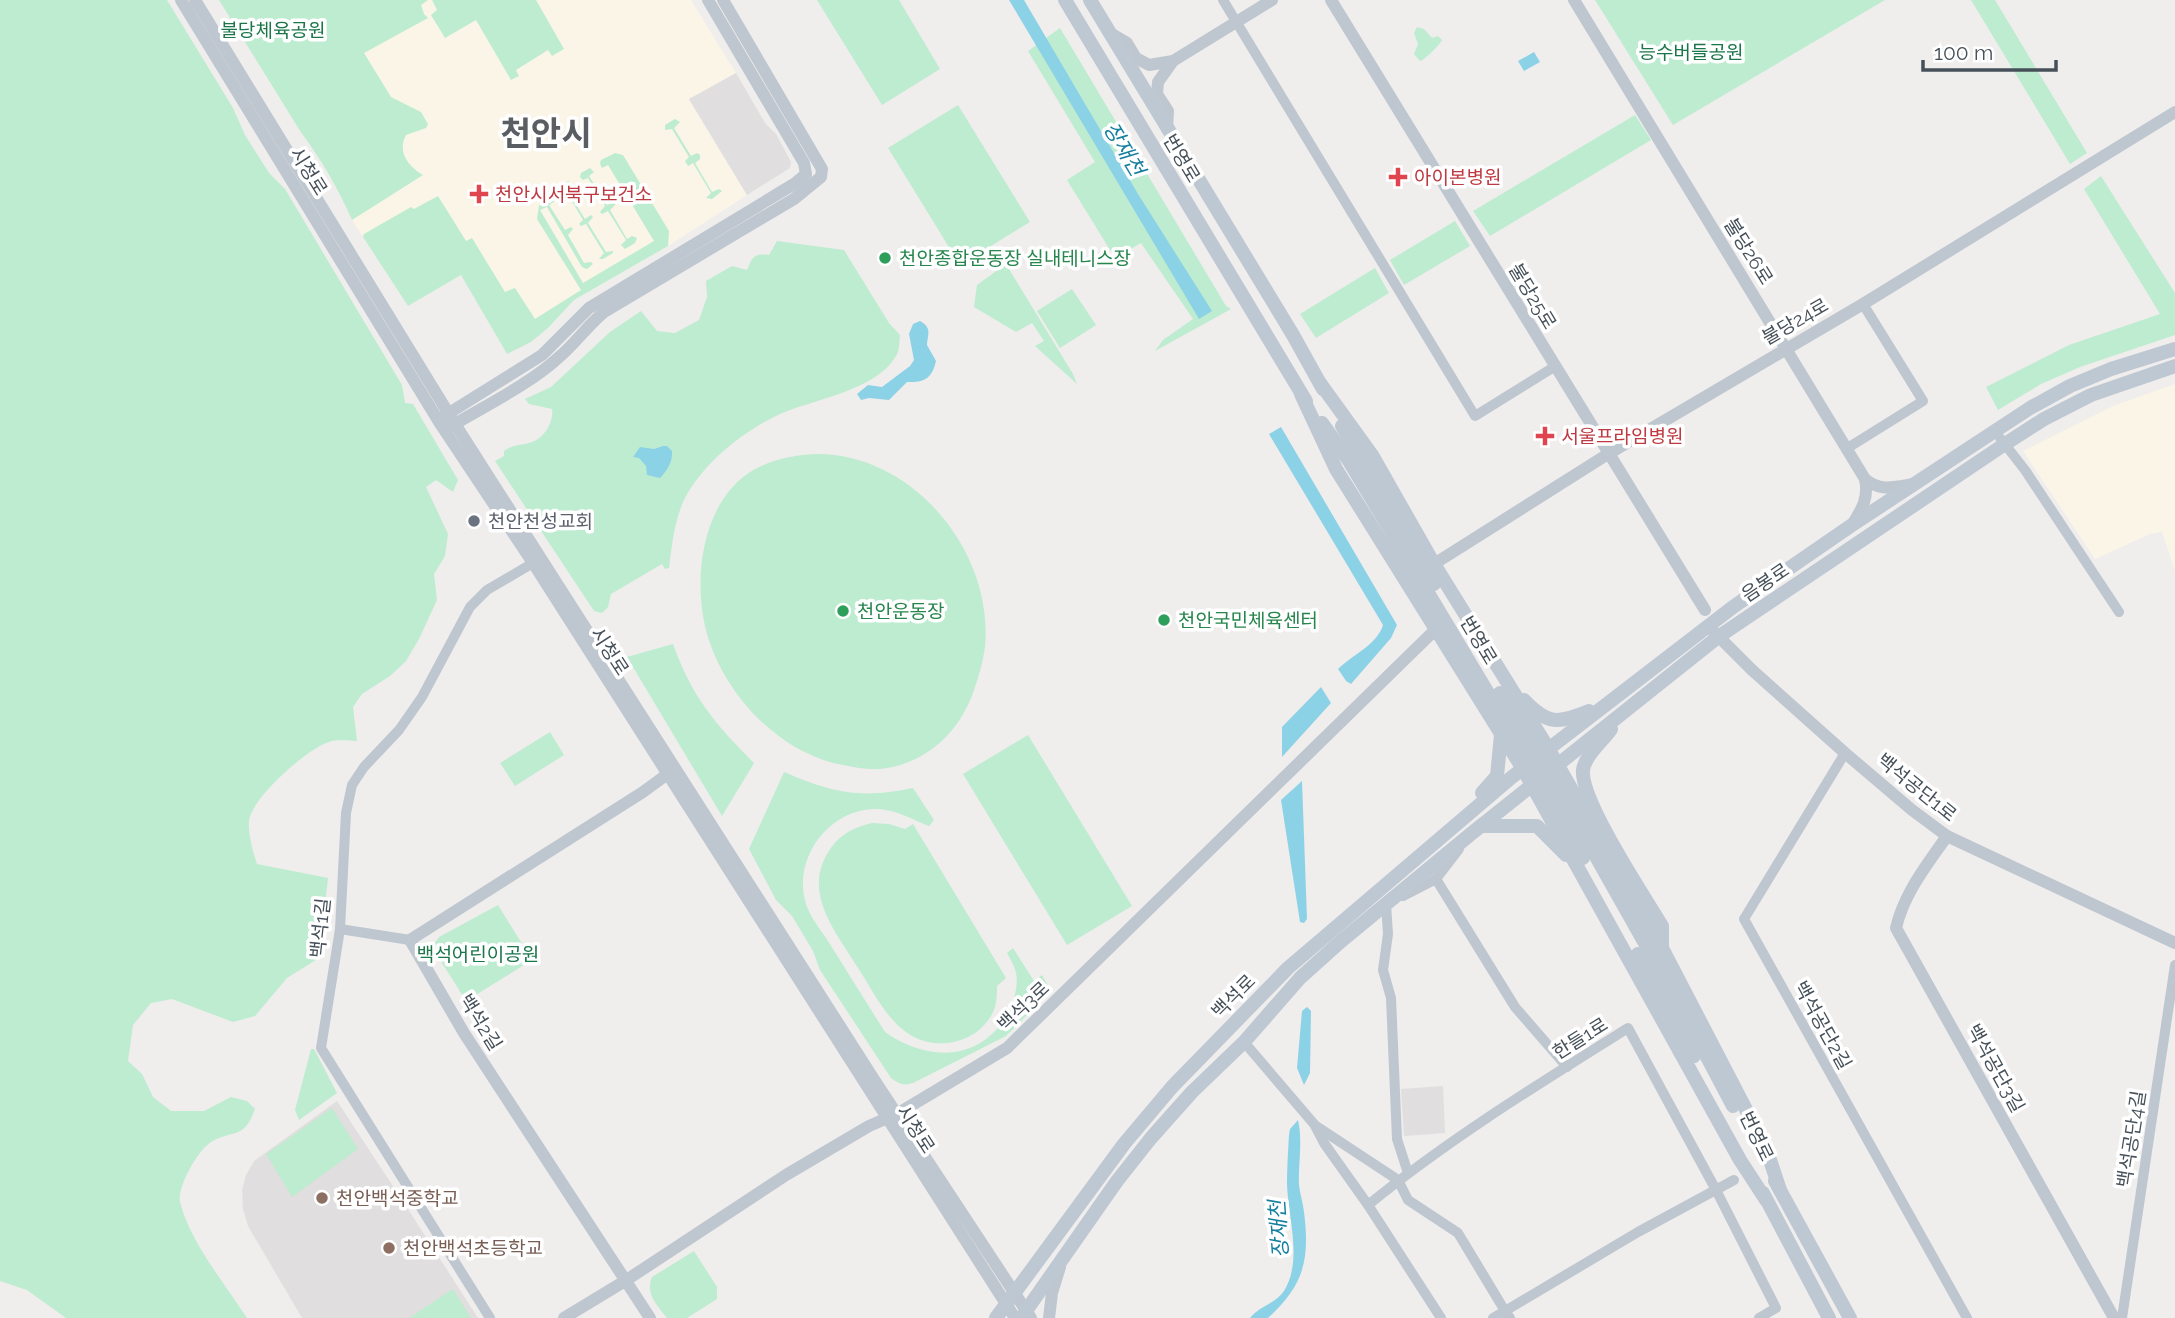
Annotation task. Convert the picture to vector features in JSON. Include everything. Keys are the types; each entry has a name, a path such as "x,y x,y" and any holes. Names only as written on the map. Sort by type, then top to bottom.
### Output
{"main road":[{"name":"번영로","path":"1065,0 1301,394 1349,461 1495,695"},
{"name":"번영로","path":"1090,0 1320,383 1356,453 1495,695 1673,1016 1829,1318"},
{"name":"음봉로","path":"1557,766 1693,638 1732,607 1852,525 1994,431 2070,386 2111,369 2175,349"},
{"name":"음봉로","path":"1548,748 1616,708 1711,624 2044,419 2091,395 2175,366"},
{"path":"1320,383 1371,455 1594,828 1662,948 1766,1148 1780,1189"},
{"path":"1301,394 1336,470 1523,769 1566,845 1585,859 1738,1157 1766,1200"},
{"path":"1502,676 1545,718 1562,720 1616,708"},
{"path":"1616,708 1583,770 1585,786 1596,813 1662,926 1662,948"},
{"path":"1501,734 1508,738 1519,734 1525,726 1526,714"},
{"path":"1461,820 1497,776 1501,734"},
{"name":"백석로","path":"996,1318 1124,1144 1172,1087 1288,968 1548,748"},
{"name":"백석로","path":"1024,1316 1117,1181 1151,1138 1192,1092 1244,1042 1300,978 1386,904 1557,766"},
{"path":"1566,845 1566,835 1574,825 1587,824 1594,828"},
{"path":"1476,830 1537,826 1585,859"},
{"name":"번영로","path":"1585,859 1677,1000 1850,1318"}],"street":[{"name":"시청로","path":"181,0 533,563 672,771"},
{"name":"시청로","path":"195,0 446,422 891,1116 1024,1316"},
{"path":"446,422 542,355 589,308 783,191 806,174 804,163 708,0"},
{"path":"446,422 542,371 559,358 593,320 604,312 794,198 821,177 822,169 723,0"},
{"path":"1223,0 1475,416 1555,368"},
{"path":"1110,33 1127,43 1136,58 1149,65 1173,61 1272,0"},
{"name":"불당25로","path":"1331,0 1711,624"},
{"name":"불당26로","path":"1574,0 1865,479"},
{"path":"1167,129 1168,111 1157,94 1158,82 1173,61"},
{"name":"불당24로","path":"1434,564 1608,454 1863,304 2175,111"},
{"path":"1846,449 1923,401 1863,304"},
{"path":"1994,431 2025,470 2119,612"},
{"path":"1865,479 1882,489 1915,484"},
{"path":"1852,525 1866,502 1865,479"},
{"name":"백석1길","path":"490,1318 321,1048 340,929 346,813 352,785 364,767 399,730 422,696 470,607 487,590 533,563"},
{"name":"백석공단1로","path":"1711,624 1752,670 1845,753 1947,836 2175,943"},
{"name":"백석3로","path":"564,1318 786,1175 1007,1048 1436,629"},
{"name":"백석공단2길","path":"1845,753 1744,919 1967,1318"},
{"path":"340,929 410,940 672,771"},
{"path":"1408,1173 1397,1139 1391,998 1383,970 1388,934 1386,904 1436,880 1476,830"},
{"name":"백석공단3길","path":"1947,836 1912,887 1899,914 1896,928 2114,1318"},
{"path":"1436,880 1515,1007 1567,1067"},
{"name":"백석2길","path":"410,940 464,1034 650,1318"},
{"name":"백석공단4길","path":"2122,1318 2175,965"},
{"name":"한들1로","path":"1368,1205 1408,1173 1628,1028 1716,1190"},
{"path":"1244,1042 1314,1124 1441,1318"},
{"path":"1314,1124 1398,1180 1408,1200 1458,1233 1507,1314"},
{"path":"1734,1180 1738,1157"},
{"path":"1493,1318 1507,1314 1637,1232 1734,1180 1755,1185"},
{"path":"1716,1190 1776,1308 1759,1318"},
{"path":"1368,1205 1385,1222 1449,1318"},
{"path":"1049,1318 1052,1293 1062,1261"}],"shaded area":[{"path":"366,0 691,0 736,73 689,100 747,195 668,246 574,300 531,342 507,354 461,275 408,306 352,220 314,149 265,75 347,8"},
{"path":"736,73 791,162 790,168 747,195 689,99"},
{"path":"2175,384 2175,571 2162,532 2150,534 2095,559 2023,451 2113,406"},
{"path":"1443,1086 1445,1133 1404,1136 1401,1089"},
{"path":"337,1101 478,1318 302,1318 248,1226 243,1209 242,1190 254,1161"}],"green space":[{"path":"0,0 167,0 233,108 245,135 269,173 285,189 402,385 405,403 413,404 458,480 453,492 436,480 426,487 448,534 445,556 434,574 437,600 406,661 390,676 362,694 353,707 357,741 332,741 308,754 270,787 252,811 249,821 252,849 257,864 328,878 319,958 287,978 255,1016 233,1022 172,999 151,1003 133,1025 128,1061 142,1074 153,1097 171,1111 204,1111 231,1097 247,1101 255,1109 242,1130 206,1146 190,1169 180,1195 185,1217 200,1247 247,1318 66,1318 27,1290 0,1281"},
{"name":"불당체육공원","path":"219,0 428,0 421,5 428,18 364,53 391,97 421,112 428,124 426,128 406,135 403,147 403,153 409,163 423,175 352,220 329,174"},
{"path":"432,0 536,0 564,49 552,56 548,50 516,70 519,76 511,80 476,20 445,38 431,15 437,10"},
{"path":"817,0 899,0 940,69 882,105"},
{"name":"능수버들공원","path":"1595,0 1885,0 1673,125"},
{"path":"1971,0 1995,0 2087,153 2070,164"},
{"path":"1417,27 1424,29 1432,38 1438,36 1442,40 1420,61 1414,54 1418,44 1414,33"},
{"path":"1060,28 1226,306 1231,309 1155,351 1163,340 1193,319 1141,243 1115,258 1067,180 1095,162 1028,51"},
{"path":"958,105 1030,222 960,265 888,148"},
{"path":"1635,115 1651,140 1490,236 1473,211"},
{"path":"675,119 680,122 674,128 691,156 697,153 700,155 700,159 695,163 712,192 719,189 722,191 712,199 706,198 711,193 693,163 688,166 685,161 689,157 672,129 665,130 665,125"},
{"path":"615,153 623,155 669,231 668,246 574,300 531,342 507,354 461,275 408,306 363,237 411,207 414,209 438,196 466,241 472,238 505,292 515,288 535,319 581,290 537,219 539,206 549,193 554,202 549,205 565,230 571,227 573,229 568,235 584,263 593,264 587,269 582,267 547,207 540,210 583,283 654,241 608,165 602,168 600,164 601,160"},
{"path":"590,168 594,172 589,176 607,205 613,202 616,204 610,210 627,239 632,236 637,238 635,243 625,249 621,245 626,240 608,211 602,214 600,212 605,206 588,178 583,180 580,177 581,173"},
{"path":"2101,176 2175,293 2175,335 2080,367 2041,384 1998,410 1986,387 2069,345 2160,314 2084,189"},
{"path":"568,181 573,184 567,190 585,219 591,215 593,217 588,223 606,252 613,251 603,259 599,259 604,253 586,224 579,224 583,220 566,191 560,193 558,190"},
{"path":"1455,221 1470,246 1404,285 1390,260"},
{"path":"777,241 844,250 889,323 900,335 897,354 887,368 874,378 843,393 778,415 724,450 701,474 684,500 672,542 669,568 665,569 662,564 611,594 608,607 602,613 594,611 495,461 504,456 507,449 536,440 550,424 552,409 529,404 525,399 551,387 610,332 641,311 657,331 675,333 699,320 707,297 706,281 732,266 747,270 754,257 769,255"},
{"path":"1006,264 1077,384 1035,346 1044,341 1032,323 1016,332 974,307 977,285"},
{"path":"1375,268 1389,293 1316,338 1300,314"},
{"path":"1072,289 1096,325 1060,348 1037,311"},
{"name":"천안운동장","path":"816,454 851,458 885,470 914,490 940,514 961,544 976,577 984,611 985,647 967,708 949,734 938,744 925,754 896,766 868,769 833,763 811,755 769,729 751,711 722,671 705,626 701,587 704,546 718,508 728,492 750,472 768,463"},
{"path":"673,644 688,679 706,709 754,763 722,816 627,657"},
{"path":"550,732 564,755 515,786 500,763"},
{"path":"1028,735 1132,906 1067,945 963,774"},
{"path":"784,772 817,785 847,792 877,793 913,788 934,820 929,826 888,810 856,812 828,828 809,855 804,871 803,887 810,914 885,1032 901,1042 934,1052 967,1049 982,1042 1007,1015 1013,1000 1017,978 1007,953 1013,948 1034,981 1042,975 1051,991 1006,1036 913,1083 902,1084 891,1078 820,970 813,951 792,916 776,900 749,849"},
{"path":"872,823 905,829 913,824 1006,978 997,986 995,1006 986,1023 966,1038 954,1042 929,1042 898,1026 879,1002 826,915 819,886 820,871 826,856 845,834"},
{"name":"백석어린이공원","path":"498,905 532,960 466,1001 432,947 439,937"},
{"path":"311,1049 314,1049 337,1093 299,1120 295,1110"},
{"path":"332,1108 358,1149 292,1197 266,1154"},
{"path":"694,1251 717,1287 717,1299 687,1318 667,1318 651,1294 652,1277"},
{"path":"453,1289 471,1318 409,1318"}],"water":[{"path":"1009,0 1024,0 1138,194 1212,311 1199,319"},
{"path":"1534,52 1540,62 1524,71 1518,61"},
{"path":"920,321 928,329 927,345 936,361 930,375 919,382 907,382 889,400 861,400 857,394 868,385 882,387 910,366 914,360 909,334 913,324"},
{"path":"1281,427 1397,625 1391,638 1351,684 1338,669 1370,644 1383,625 1269,434"},
{"path":"663,446 672,451 667,469 660,478 647,475 646,466 639,458 633,457 640,447 654,449"},
{"path":"1321,687 1331,703 1282,757 1282,727"},
{"path":"1302,781 1307,919 1304,923 1300,922 1281,800"},
{"path":"1307,1007 1311,1011 1310,1073 1304,1085 1297,1068 1302,1011"},
{"path":"1298,1120 1299,1185 1306,1229 1302,1271 1290,1294 1268,1318 1250,1318 1280,1295 1290,1279 1294,1252 1287,1184 1288,1153 1290,1129"}],"place":[{"name":"아이본병원","path":"1398,177"},
{"name":"천안시서북구보건소","path":"479,194"},
{"name":"천안종합운동장 실내테니스장","path":"885,258"},
{"name":"서울프라임병원","path":"1545,436"},
{"name":"천안천성교회","path":"474,521"},
{"name":"천안운동장","path":"843,611"},
{"name":"천안국민체육센터","path":"1164,620"},
{"name":"천안백석중학교","path":"322,1198"},
{"name":"천안백석초등학교","path":"389,1248"}],"district":[{"name":"천안시","path":"546,133"}],"water label":[{"name":"장재천","path":"1124,149"},
{"name":"장재천","path":"1279,1229"}]}
